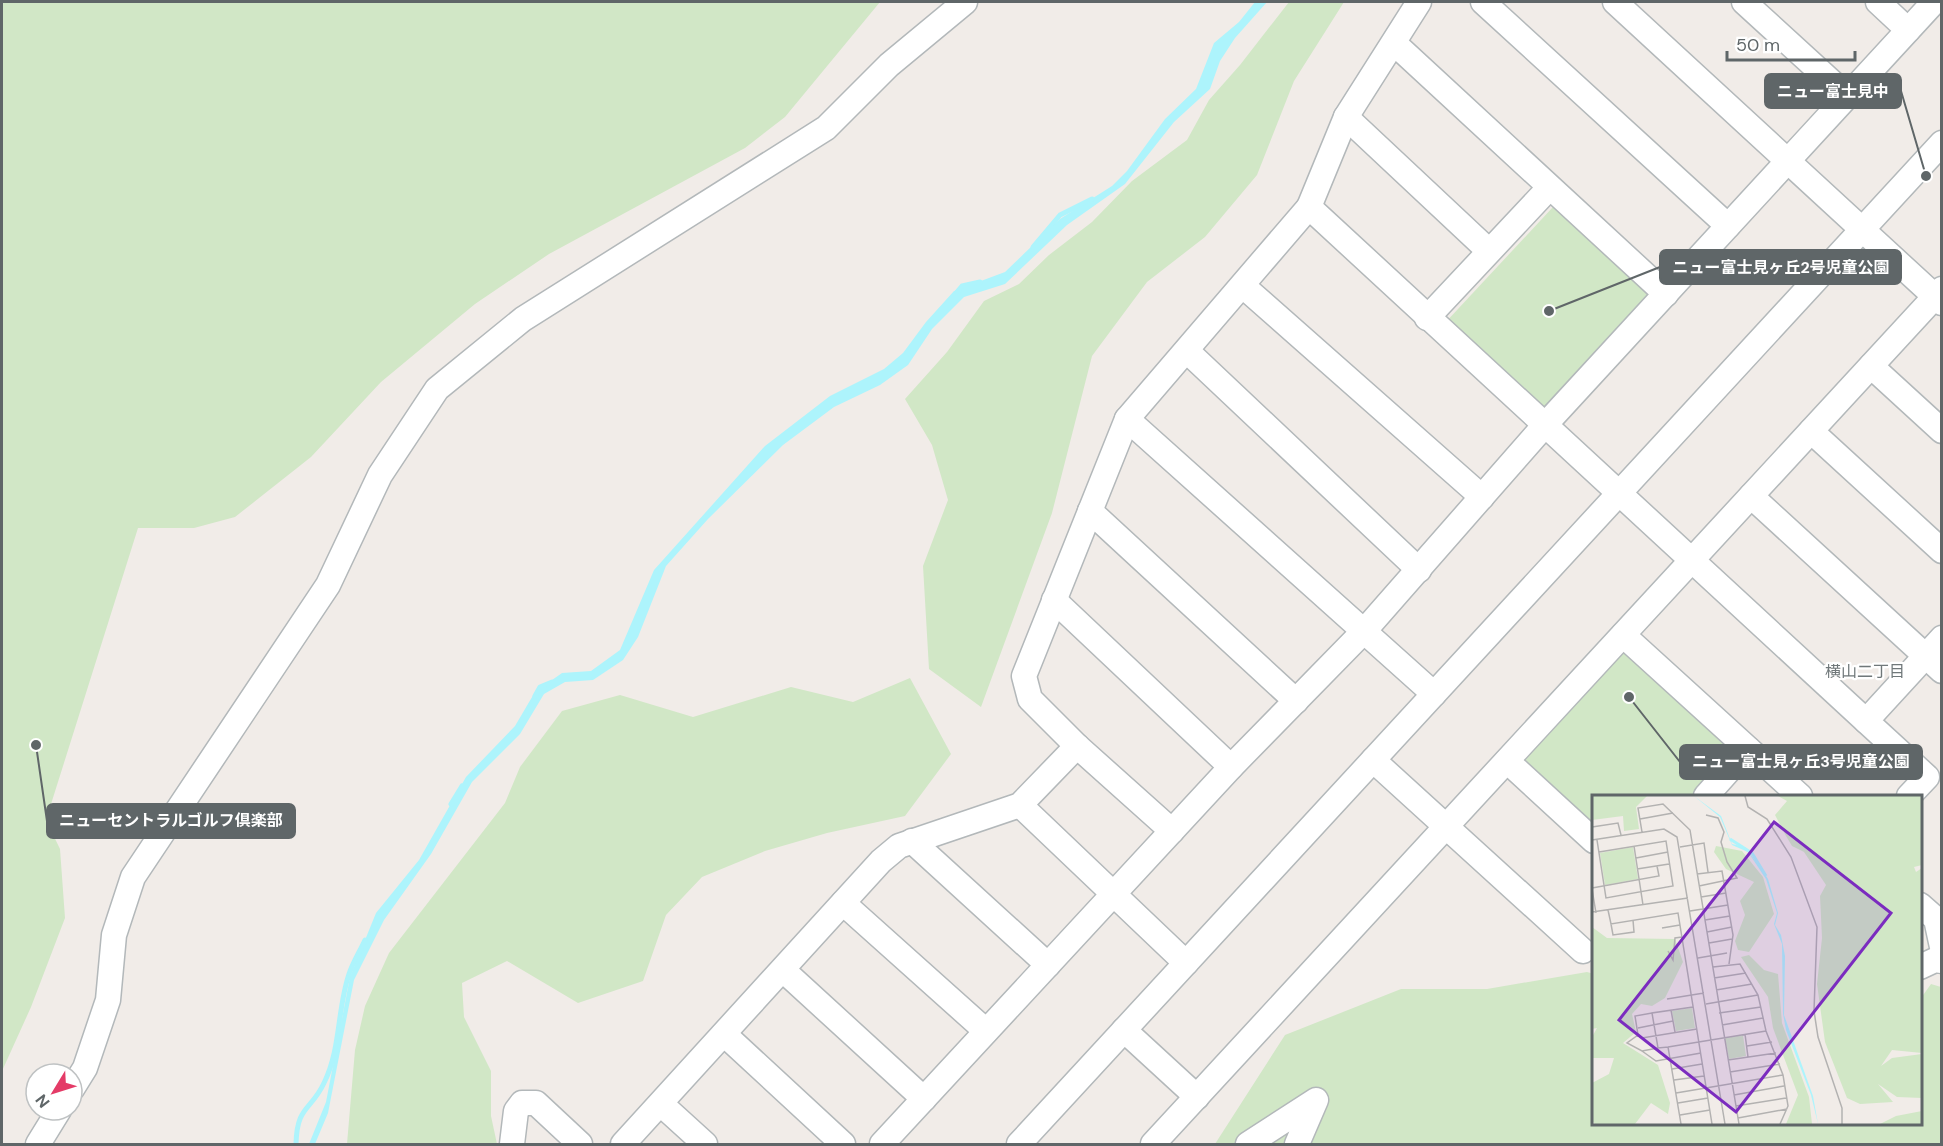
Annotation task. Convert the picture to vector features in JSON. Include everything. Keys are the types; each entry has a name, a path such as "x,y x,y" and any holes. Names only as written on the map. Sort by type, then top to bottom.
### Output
{"street":[{"path":"84,1070 108,1000 114,935 133,877 328,585 380,474 437,388 524,319 826,128 889,64 965,2"},
{"path":"1172,831 1077,746 1030,699 1024,676 1127,418 1309,207 1346,117 1419,2"},
{"path":"1483,2 1728,226"},
{"path":"1153,1144 1811,430 1939,296 1861,230 1615,2"},
{"path":"1744,2 1846,96"},
{"path":"1878,2 1908,30"},
{"path":"882,1144 1232,766 1365,630 1545,426 1934,2"},
{"path":"1394,43 1666,294"},
{"path":"1346,117 1489,250"},
{"path":"1019,1144 1941,143"},
{"path":"1427,318 1549,188"},
{"path":"1309,207 1934,784 1911,795"},
{"path":"1243,286 1482,497"},
{"path":"1186,351 1419,570"},
{"path":"1871,366 1941,431"},
{"path":"1127,418 1434,694"},
{"path":"1811,430 1941,551"},
{"path":"1751,496 1933,664"},
{"path":"1090,511 1296,701"},
{"path":"1054,600 1232,766"},
{"path":"1623,635 1799,795"},
{"path":"1866,721 1933,664 1941,638"},
{"path":"623,1144 881,861 899,846 1020,805 1077,746"},
{"path":"1707,795 1748,749"},
{"path":"1373,760 1583,951"},
{"path":"1507,761 1592,840"},
{"path":"1020,805 1186,963"},
{"path":"912,842 1048,965"},
{"path":"843,903 987,1032"},
{"path":"1922,906 1936,919 1941,947"},
{"path":"1922,966 1935,960 1941,961"},
{"path":"783,970 924,1099"},
{"path":"1124,1030 1197,1097"},
{"path":"724,1034 843,1144"},
{"path":"1248,1144 1316,1100 1297,1144"},
{"path":"512,1144 516,1111 522,1103 536,1103 580,1144"},
{"path":"660,1104 705,1144"},
{"path":"38,1144 52,1122"}],"green space":[{"path":"2,2 880,2 785,117 745,148 549,254 475,304 381,382 311,457 235,517 194,528 138,528 46,820 60,849 65,918 31,1007 2,1071"},
{"path":"1289,2 1344,2 1294,81 1257,175 1205,237 1147,282 1092,356 1052,513 981,707 929,669 923,566 948,500 932,445 905,399 947,352 984,301 1019,284 1049,255 1092,222 1132,181 1187,140 1209,100 1240,65"},
{"path":"1553,207 1655,298 1545,418 1444,324"},
{"path":"1624,646 1737,748 1695,795 1592,795 1592,832 1518,763"},
{"path":"910,678 951,754 905,816 827,833 765,851 702,877 666,915 643,981 578,1003 507,961 462,983 464,1017 491,1071 491,1116 497,1144 347,1144 355,1050 365,1006 389,953 505,803 520,767 562,711 620,695 693,717 791,687 853,702"},
{"path":"1587,972 1592,973 1592,1125 1922,1125 1922,997 1931,984 1941,987 1941,1144 1215,1144 1285,1035 1401,989 1487,989"}],"water":[{"path":"1255,2 1267,2 1235,38 1220,61 1210,89 1174,122 1125,184 1067,225 1005,284 964,297 932,329 908,365 880,385 834,407 783,445 708,519 666,566 638,637 623,660 593,680 565,682 544,694 520,734 472,782 431,854 384,920 354,980 328,1113 315,1144 309,1144 326,1102 350,977 376,913 419,860 466,777 515,726 535,692 562,673 591,671 620,650 654,570 765,446 830,396 884,369 903,353 926,322 954,291 1005,272 1060,219 1112,186 1127,171 1165,119 1196,89 1214,43 1239,22"}],"waterway":[{"path":"1033,247 1060,215 1092,199"},
{"path":"957,292 962,286 980,282"},
{"path":"535,696 540,687 552,682"},
{"path":"451,804 462,786"},
{"path":"296,1144 302,1115 319,1092 329,1070 345,987 365,940"}],"place":[{"name":"ニュー富士見中","path":"1926,176"},
{"name":"ニュー富士見ヶ丘2号児童公園","path":"1549,311"},
{"name":"ニュー富士見ヶ丘3号児童公園","path":"1629,697"},
{"name":"ニューセントラルゴルフ倶楽部","path":"36,745"}],"district":[{"name":"横山二丁目","path":"1865,671"}]}
